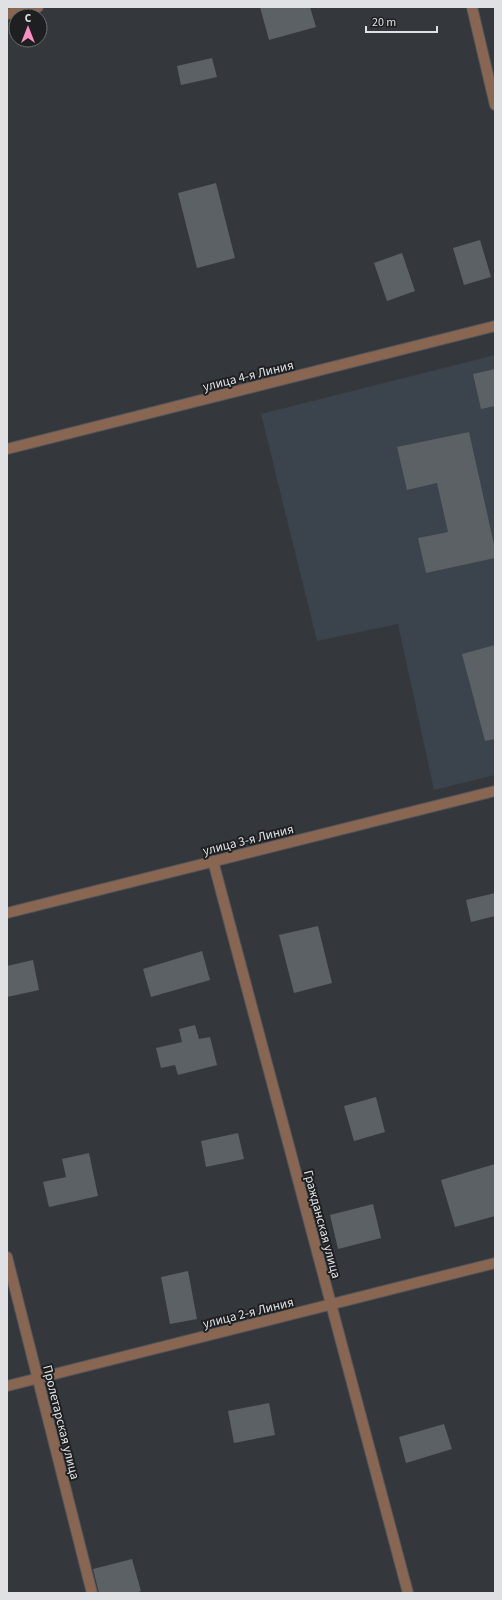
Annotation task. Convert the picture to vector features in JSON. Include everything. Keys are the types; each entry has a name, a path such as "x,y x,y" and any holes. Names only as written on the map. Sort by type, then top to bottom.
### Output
{"street":[{"path":"7,14 38,7"},
{"path":"472,7 495,105"},
{"name":"улица 4-я Линия","path":"7,449 495,326"},
{"name":"улица 3-я Линия","path":"7,913 495,791"},
{"name":"Гражданская улица","path":"212,861 408,1593"},
{"name":"Пролетарская улица","path":"7,1257 92,1593"},
{"name":"улица 2-я Линия","path":"7,1386 495,1263"}],"shaded area":[{"path":"495,355 495,775 434,790 398,624 317,641 261,414"}],"building":[{"path":"260,7 310,7 316,27 269,40"},
{"path":"212,58 217,77 181,85 177,66"},
{"path":"216,183 235,258 197,268 178,193"},
{"path":"480,240 491,277 464,285 453,248"},
{"path":"402,253 415,291 387,301 374,263"},
{"path":"495,369 495,406 481,409 473,374"},
{"path":"469,432 495,549 495,558 426,573 418,538 448,532 437,483 407,490 397,447"},
{"path":"495,645 495,739 485,741 462,654"},
{"path":"495,893 495,916 471,922 466,900"},
{"path":"318,926 332,983 294,993 279,935"},
{"path":"202,951 210,980 151,997 143,969"},
{"path":"33,960 39,990 7,997 7,966"},
{"path":"195,1025 199,1039 210,1037 217,1065 178,1075 175,1065 161,1068 156,1048 182,1042 179,1029"},
{"path":"376,1097 385,1132 354,1141 344,1106"},
{"path":"238,1133 244,1159 206,1167 201,1141"},
{"path":"89,1153 98,1196 49,1207 43,1182 66,1177 62,1159"},
{"path":"495,1164 495,1216 455,1227 441,1180"},
{"path":"373,1204 381,1238 338,1249 330,1215"},
{"path":"188,1271 197,1319 170,1324 161,1277"},
{"path":"269,1403 275,1435 234,1443 228,1411"},
{"path":"444,1424 452,1449 406,1463 399,1437"},
{"path":"132,1559 141,1591 135,1593 99,1593 93,1569"}]}
